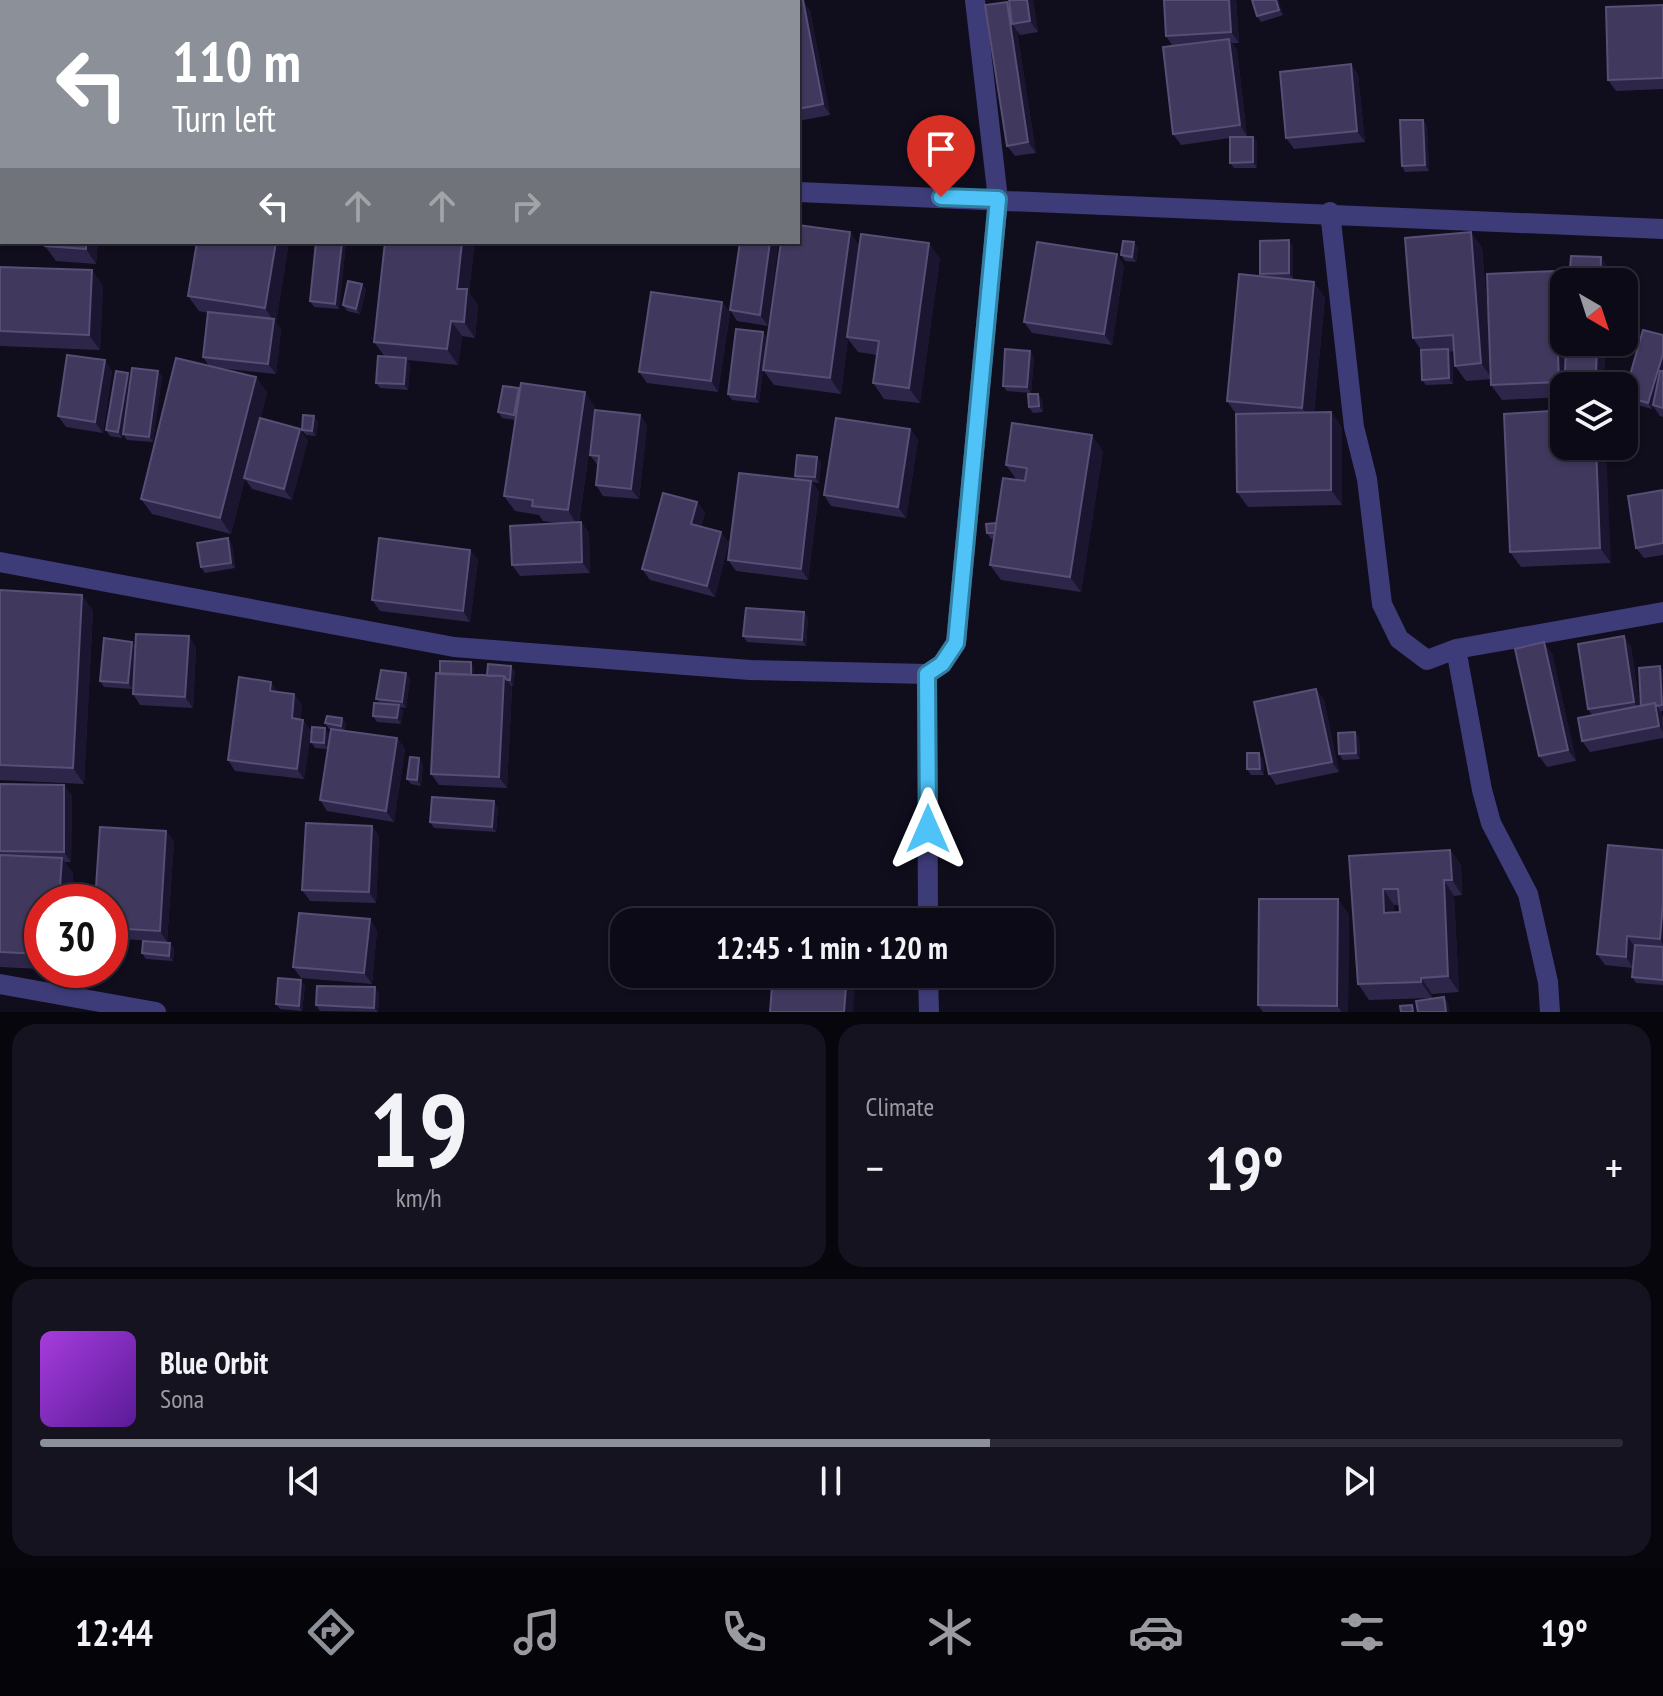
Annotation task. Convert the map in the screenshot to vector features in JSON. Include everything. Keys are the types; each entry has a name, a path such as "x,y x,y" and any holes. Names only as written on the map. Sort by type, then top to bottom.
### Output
{"street":[{"path":"0,562 454,647 750,670 927,674 942,664 956,643 998,199 975,0"},
{"path":"800,192 1330,212 1663,229"},
{"path":"1330,212 1354,427 1367,479 1382,604 1399,639 1427,660 1456,649 1663,612"},
{"path":"1456,649 1482,790 1491,823 1528,894 1548,982 1550,1012"},
{"path":"927,674 928,908"},
{"path":"0,984 156,1012"},
{"path":"928,988 929,1012"}],"building":[{"path":"800,0 803,0 823,104 800,109"},
{"path":"1009,0 1027,0 1030,21 1012,24"},
{"path":"1164,0 1229,0 1231,32 1166,36"},
{"path":"1252,0 1276,0 1279,10 1257,16"},
{"path":"1007,2 1028,142 1007,146 985,5"},
{"path":"1663,5 1663,78 1608,80 1606,7"},
{"path":"1229,39 1240,125 1173,134 1163,47"},
{"path":"1351,64 1357,131 1286,138 1280,72"},
{"path":"1400,120 1423,120 1425,165 1402,166"},
{"path":"1230,137 1253,137 1253,162 1230,163"},
{"path":"800,225 850,232 830,378 763,370 781,244 800,244"},
{"path":"1471,232 1481,363 1455,366 1453,335 1413,338 1405,238"},
{"path":"861,234 929,243 909,388 873,383 879,341 847,337"},
{"path":"1289,240 1289,273 1260,274 1260,241"},
{"path":"1123,241 1134,242 1132,257 1121,255"},
{"path":"1037,242 1117,254 1104,334 1024,322"},
{"path":"86,244 86,249 45,246"},
{"path":"197,244 276,244 265,308 188,296"},
{"path":"316,244 342,244 335,304 310,301"},
{"path":"385,244 462,244 457,289 467,289 464,322 451,321 447,349 374,342"},
{"path":"740,244 770,244 760,315 730,310"},
{"path":"1571,256 1601,257 1601,268 1570,268"},
{"path":"0,267 92,270 89,335 0,331"},
{"path":"1550,271 1550,356 1558,356 1559,372 1550,372 1550,382 1491,385 1487,274"},
{"path":"1239,274 1314,282 1302,408 1227,401"},
{"path":"348,281 362,284 356,309 343,305"},
{"path":"651,292 722,302 711,381 639,372"},
{"path":"208,312 274,319 268,364 203,357"},
{"path":"736,329 763,332 755,397 728,394"},
{"path":"1643,330 1663,335 1663,354 1648,403 1638,400 1638,372 1631,372"},
{"path":"1005,349 1030,351 1027,387 1003,386"},
{"path":"1448,349 1449,378 1422,380 1421,350"},
{"path":"67,355 105,360 95,422 58,416"},
{"path":"378,356 406,358 404,384 376,383"},
{"path":"1566,356 1597,356 1596,372 1565,372"},
{"path":"176,358 256,377 220,518 141,499"},
{"path":"132,368 158,371 149,437 123,434"},
{"path":"116,371 128,373 118,432 106,430"},
{"path":"1660,371 1663,371 1663,408 1653,405"},
{"path":"521,383 585,392 568,510 532,506 533,500 504,496"},
{"path":"503,386 519,388 514,415 498,412"},
{"path":"1028,394 1038,394 1039,406 1029,407"},
{"path":"595,410 640,415 631,489 596,485 599,456 590,455"},
{"path":"1550,411 1550,460 1597,460 1600,548 1510,552 1504,414"},
{"path":"1331,412 1331,490 1237,492 1236,414"},
{"path":"303,415 314,416 312,431 302,430"},
{"path":"260,418 300,429 284,489 244,478"},
{"path":"836,418 910,429 898,507 824,495"},
{"path":"1012,423 1092,435 1070,577 990,565 1003,478 1025,481 1027,468 1006,465"},
{"path":"797,455 817,457 815,477 795,476"},
{"path":"739,473 811,481 801,569 728,560"},
{"path":"1663,490 1663,543 1636,548 1628,496"},
{"path":"663,493 697,502 691,524 721,532 707,586 642,569"},
{"path":"581,522 582,562 512,565 510,526"},
{"path":"996,523 995,533 987,533 986,524"},
{"path":"228,538 231,563 201,567 197,543"},
{"path":"379,538 470,550 463,611 372,600"},
{"path":"0,590 82,595 73,768 0,765"},
{"path":"746,608 804,612 802,640 743,636"},
{"path":"136,634 189,636 185,697 133,694"},
{"path":"1624,636 1634,702 1588,709 1578,644"},
{"path":"104,638 132,642 128,683 100,681"},
{"path":"1544,642 1568,750 1539,756 1515,649"},
{"path":"440,661 471,662 471,675 440,674"},
{"path":"488,664 511,666 510,680 504,676 487,676"},
{"path":"1660,666 1662,705 1641,706 1639,668"},
{"path":"381,670 406,673 402,702 376,699"},
{"path":"436,673 504,676 499,777 431,774"},
{"path":"239,677 271,682 270,691 294,694 292,718 303,720 297,769 228,760"},
{"path":"1316,689 1332,762 1269,774 1254,702"},
{"path":"374,703 399,705 397,718 373,716"},
{"path":"1655,703 1659,726 1582,741 1578,718"},
{"path":"327,716 342,718 341,726 325,723"},
{"path":"312,727 325,728 324,743 311,742"},
{"path":"331,729 397,738 386,811 320,800"},
{"path":"1355,732 1356,753 1339,754 1338,733"},
{"path":"1247,753 1259,753 1260,769 1247,769"},
{"path":"410,757 419,758 417,780 407,779"},
{"path":"0,784 64,785 64,852 0,851"},
{"path":"432,797 494,801 492,827 430,822"},
{"path":"306,823 372,826 369,892 302,890"},
{"path":"100,827 166,831 160,931 128,929 128,884 96,884"},
{"path":"1608,845 1663,850 1660,939 1627,936 1626,957 1597,954"},
{"path":"1450,850 1452,880 1444,880 1448,976 1421,978 1421,982 1358,984 1349,856","holes":["1383,889 1398,889 1400,912 1384,913"]},
{"path":"0,855 62,858 60,884 24,884 24,953 0,952"},
{"path":"1259,899 1338,899 1337,1006 1258,1005"},
{"path":"299,913 370,919 364,973 293,967"},
{"path":"143,941 170,943 169,956 142,953"},
{"path":"1635,945 1663,947 1663,980 1632,977"},
{"path":"278,978 301,980 299,1006 276,1004"},
{"path":"317,986 375,987 374,1008 316,1005"},
{"path":"772,988 846,988 844,1012 770,1012"},
{"path":"1444,997 1446,1012 1418,1012 1416,1001"},
{"path":"1412,1005 1413,1012 1401,1012 1400,1006"}],"route":[{"path":"928,829 927,674 942,664 956,643 998,199 941,197"}]}
